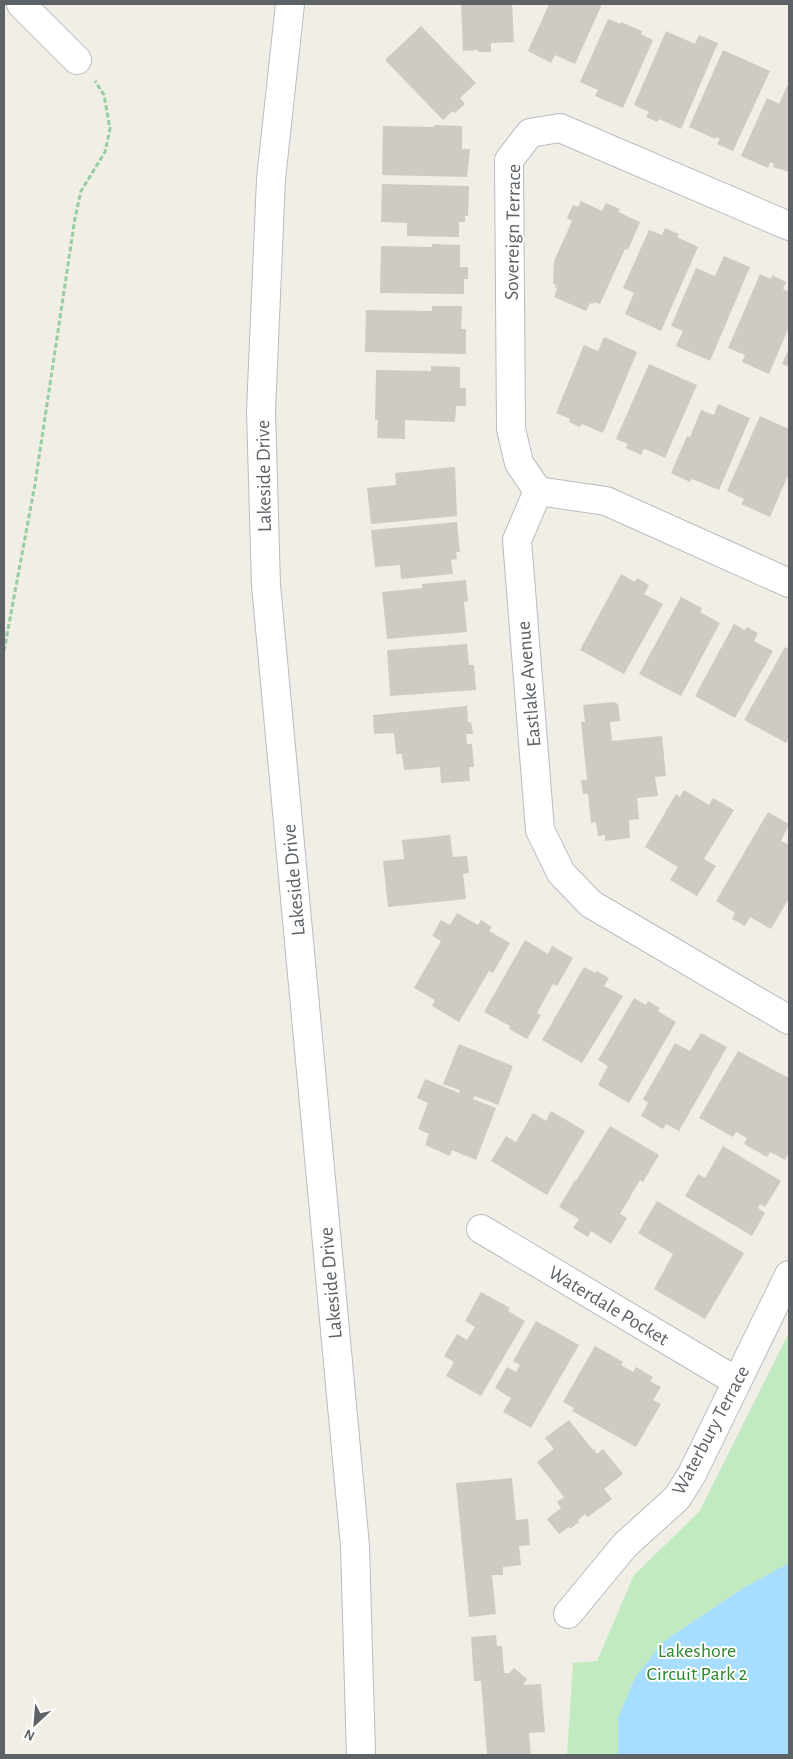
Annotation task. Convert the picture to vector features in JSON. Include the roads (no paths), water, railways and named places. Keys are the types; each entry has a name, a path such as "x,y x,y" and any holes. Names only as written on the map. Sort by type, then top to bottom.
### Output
{"street":[{"path":"21,4 76,60"},
{"name":"Lakeside Drive","path":"290,4 271,179 261,411 266,585 355,1546 361,1755"},
{"name":"Sovereign Terrace","path":"538,491 519,464 511,429 509,160 530,133 560,128 789,226"},
{"path":"538,491 606,502 789,583"},
{"name":"Eastlake Avenue","path":"538,491 516,540 540,830 561,873 591,904 789,1020"},
{"name":"Waterdale Pocket","path":"481,1229 736,1381"},
{"name":"Waterbury Terrace","path":"568,1614 625,1545 677,1498 692,1474 789,1275"}],"water":[{"path":"789,1563 789,1755 618,1755 618,1718 635,1678 663,1642 740,1590"}],"park label":[{"name":"Lakeshore Circuit Park 2","path":"697,1662"}]}
